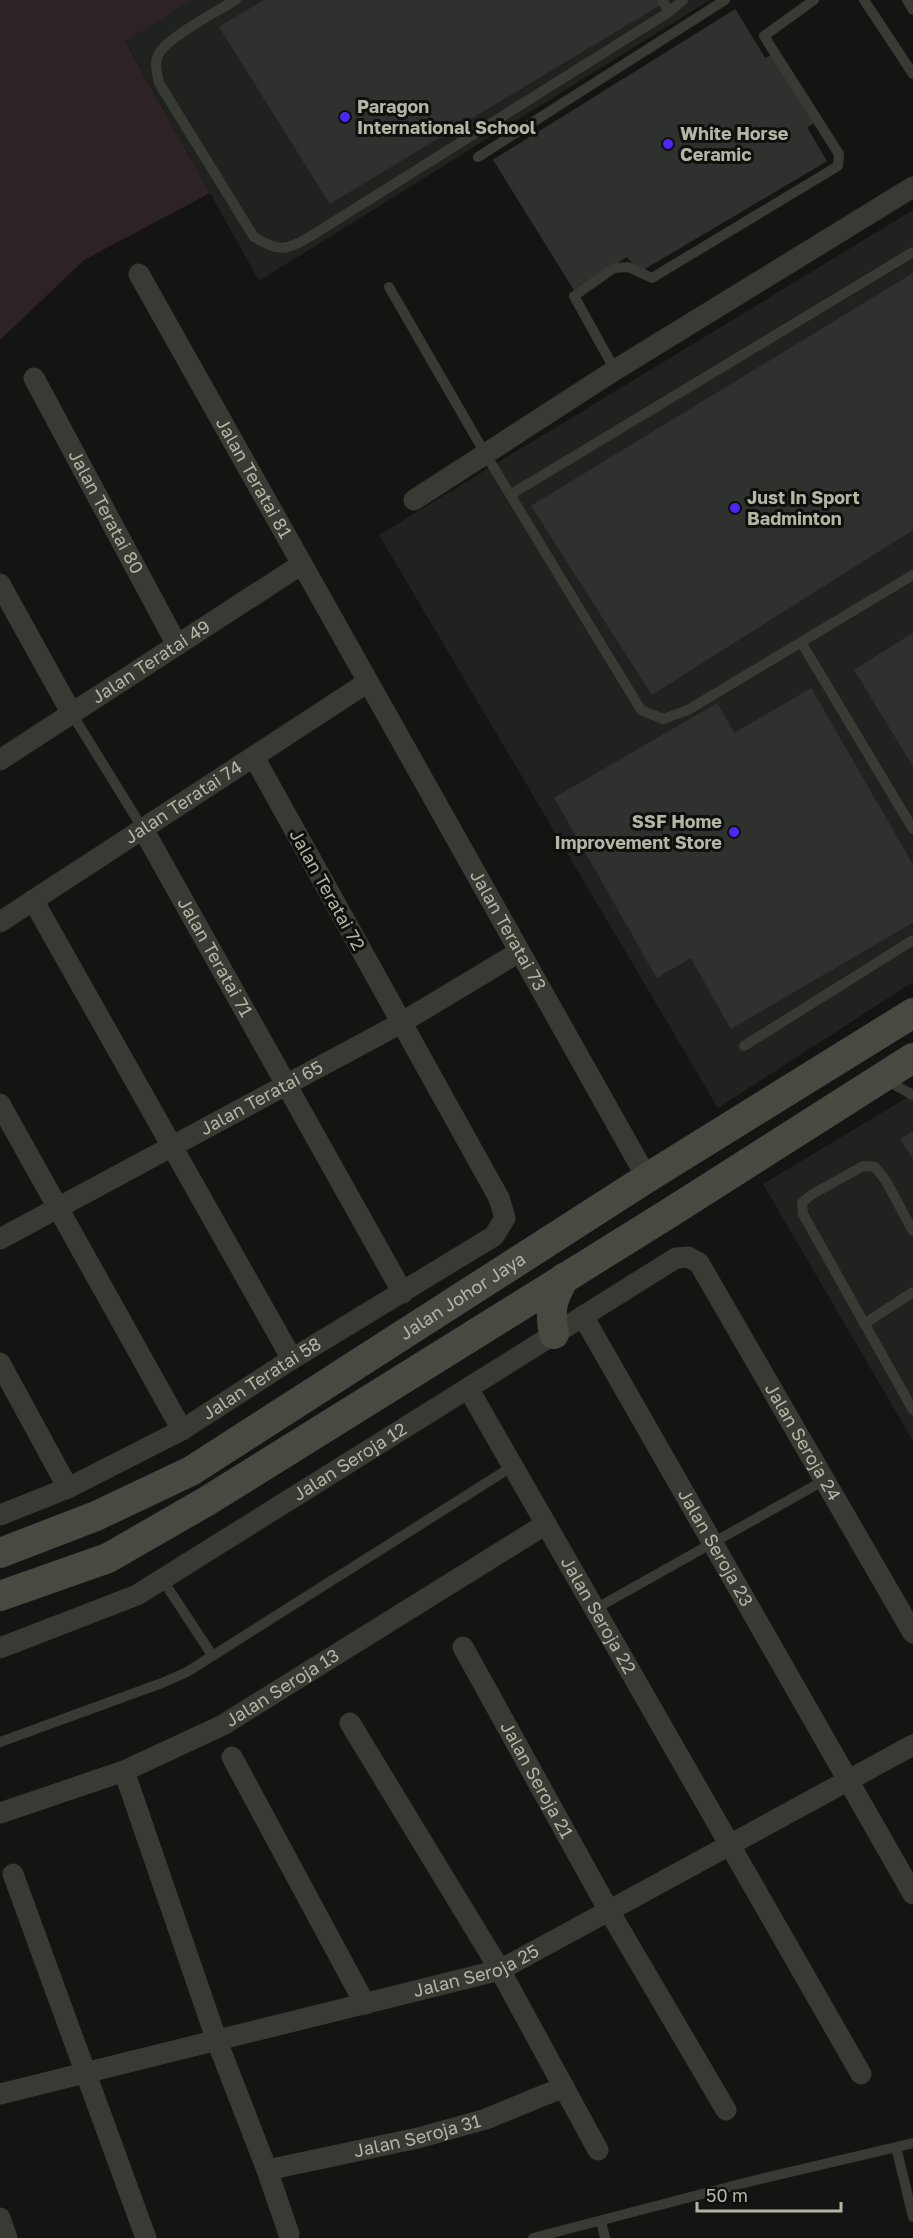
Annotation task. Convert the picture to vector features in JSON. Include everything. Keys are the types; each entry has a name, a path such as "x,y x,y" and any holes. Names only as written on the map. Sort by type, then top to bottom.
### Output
{"main road":[{"name":"Jalan Johor Jaya","path":"0,1553 96,1516 191,1470 646,1178 913,1013"},
{"name":"Jalan Johor Jaya","path":"0,1596 108,1558 207,1501 913,1058"},
{"path":"554,1334 550,1317 552,1299 564,1278"}],"street":[{"path":"414,500 615,370 913,187"},
{"name":"Jalan Teratai 81","path":"139,274 368,682"},
{"name":"Jalan Teratai 80","path":"34,378 177,645"},
{"name":"Jalan Teratai 49","path":"0,760 302,564"},
{"path":"0,584 72,714"},
{"name":"Jalan Teratai 74","path":"0,922 368,682"},
{"name":"Jalan Teratai 73","path":"368,682 646,1178"},
{"name":"Jalan Teratai 72","path":"254,757 498,1198 505,1218"},
{"name":"Jalan Teratai 71","path":"143,829 403,1293"},
{"path":"33,900 292,1359"},
{"name":"Jalan Teratai 65","path":"0,1239 401,1023 519,952"},
{"path":"0,1104 182,1430"},
{"name":"Jalan Teratai 58","path":"0,1515 68,1488 182,1430 292,1359 494,1236 505,1218"},
{"name":"Jalan Seroja 12","path":"0,1648 136,1595 676,1258 688,1257"},
{"name":"Jalan Seroja 24","path":"688,1257 699,1263 823,1481 913,1633"},
{"name":"Jalan Seroja 23","path":"583,1316 913,1894"},
{"path":"0,1363 68,1488"},
{"name":"Jalan Seroja 22","path":"468,1388 861,2074"},
{"name":"Jalan Seroja 13","path":"0,1813 124,1771 223,1725 546,1524"},
{"name":"Jalan Seroja 21","path":"463,1647 609,1911 726,2110"},
{"path":"351,1723 500,1970 598,2150"},
{"name":"Jalan Seroja 25","path":"0,2094 500,1970 913,1745"},
{"path":"232,1756 365,2004"},
{"path":"124,1771 217,2041 289,2234"},
{"path":"13,1874 146,2238"},
{"name":"Jalan Seroja 31","path":"267,2170 418,2138 486,2119 564,2087"},
{"path":"0,2218 7,2238"}],"lane":[{"path":"236,0 175,38 159,53 156,67 159,83 254,237 272,248 292,247 311,236 669,12 683,0"},
{"path":"662,0 669,12"},
{"path":"478,157 725,0"},
{"path":"615,370 574,296 614,268 628,267 652,278 838,166 839,154 764,36 814,0"},
{"path":"864,0 913,74"},
{"path":"907,0 913,10"},
{"path":"510,495 913,252"},
{"path":"389,287 486,455 641,711 663,719 688,710 913,575"},
{"path":"801,642 913,829"},
{"path":"72,714 143,829"},
{"path":"744,1046 913,940"},
{"path":"882,1078 913,1095"},
{"path":"913,1231 886,1181 875,1167 864,1166 810,1194 802,1203 803,1214 913,1410"},
{"path":"864,1324 913,1292"},
{"path":"0,1742 162,1683 188,1671 513,1467"},
{"path":"595,1609 823,1481"},
{"path":"162,1579 212,1655"},
{"path":"533,2238 748,2182 913,2143"},
{"path":"896,2147 913,2217"},
{"path":"601,2221 605,2238"}],"shaded area":[{"path":"0,0 193,0 125,41 210,193 84,260 0,340"},
{"name":"Paragon International School","path":"193,0 710,0 259,281 125,40"},
{"path":"913,210 913,982 718,1108 379,535"},
{"path":"913,1094 913,1441 763,1184"}],"building":[{"path":"265,0 656,0 659,5 330,203 220,27"},
{"name":"White Horse Ceramic","path":"735,10 765,59 778,52 819,119 806,127 826,161 640,271 627,256 574,289 494,160"},
{"path":"913,274 913,529 652,694 532,506"},
{"path":"913,634 913,765 855,670"},
{"name":"SSF Home Improvement Store","path":"811,689 913,866 913,922 731,1028 691,957 657,977 555,798 717,704 734,734"},
{"path":"913,1132 913,1158 901,1139"}],"place":[{"name":"Paragon International School","path":"345,117"},
{"name":"White Horse Ceramic","path":"668,144"},
{"name":"Just In Sport Badminton","path":"735,508"},
{"name":"SSF Home Improvement Store","path":"734,832"}]}
